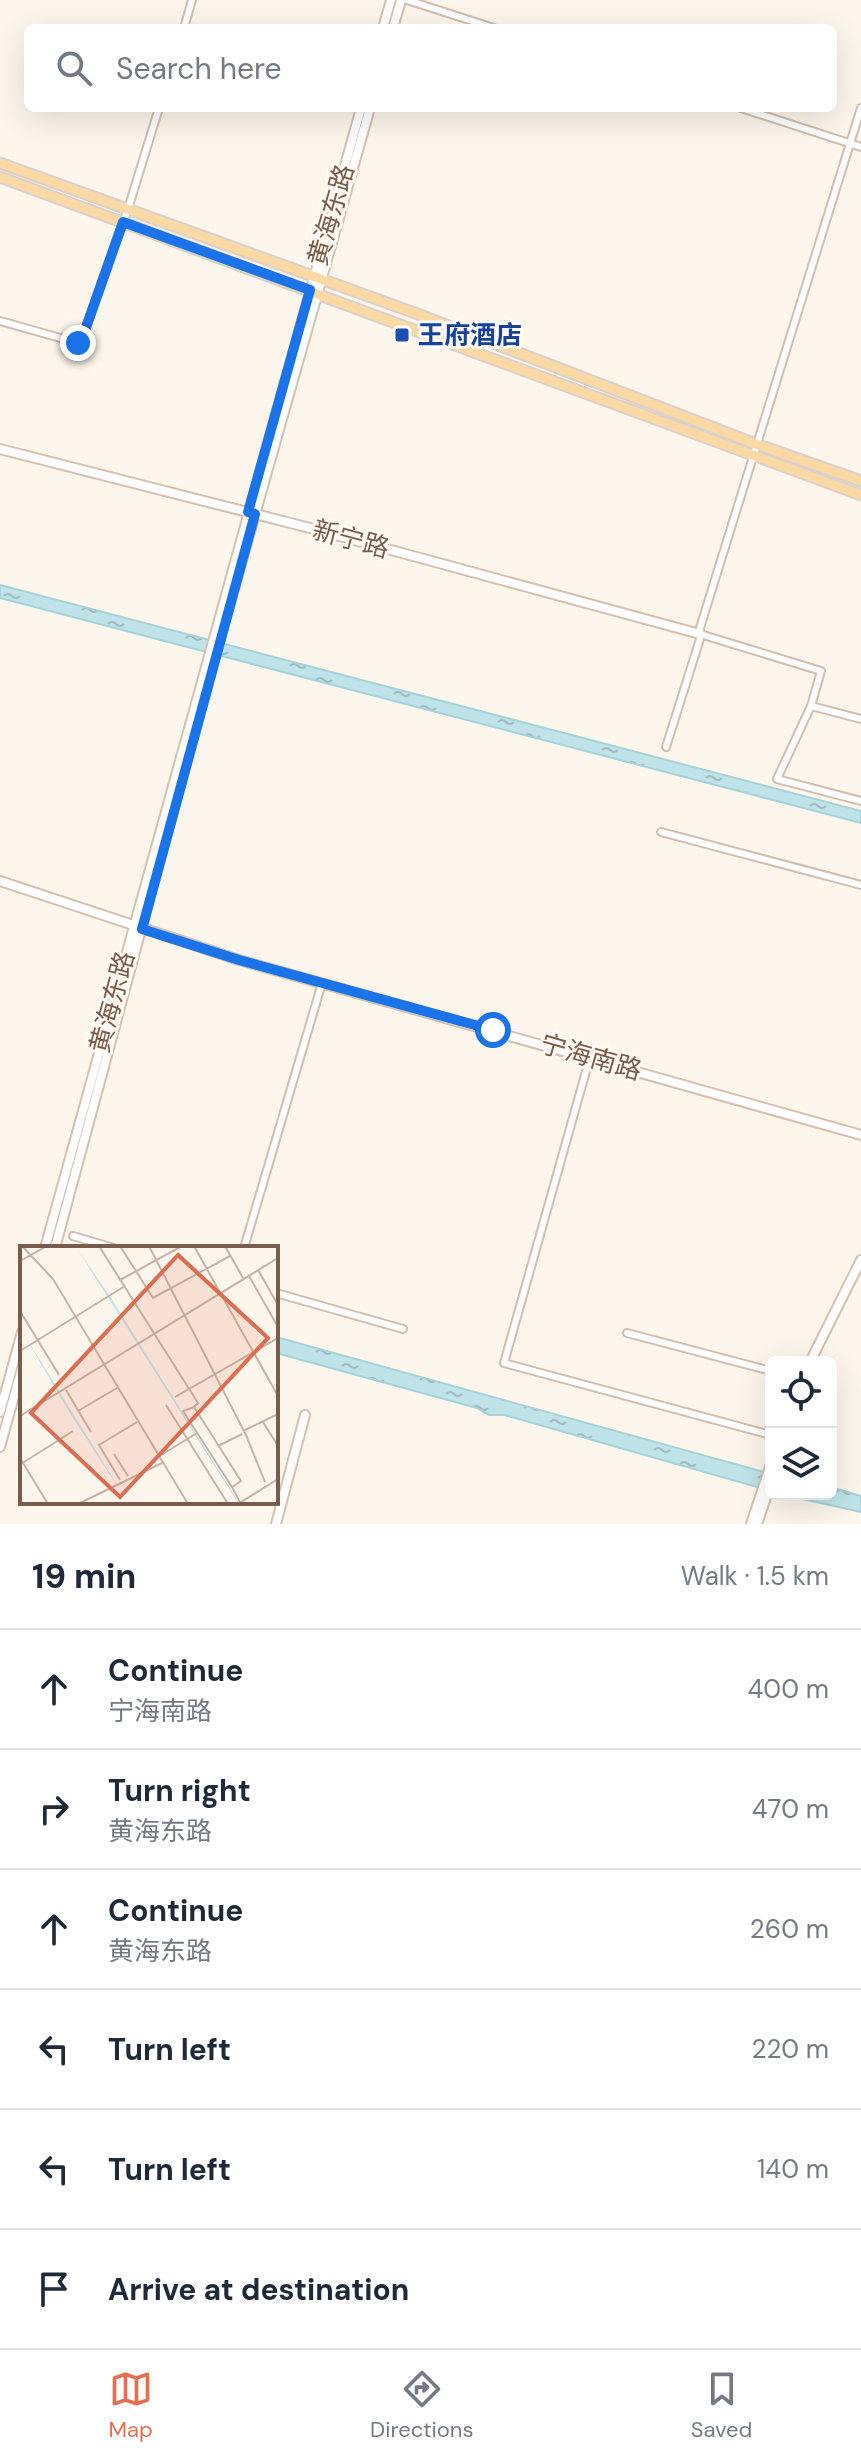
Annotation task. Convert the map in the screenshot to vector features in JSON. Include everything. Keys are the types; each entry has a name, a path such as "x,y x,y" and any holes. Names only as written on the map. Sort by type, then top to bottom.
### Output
{"main road":[{"path":"0,163 861,481"},
{"path":"0,177 861,495"}],"street":[{"path":"185,24 192,0"},
{"path":"384,24 391,0"},
{"path":"394,24 401,0"},
{"path":"407,0 482,24"},
{"path":"666,747 861,108"},
{"path":"0,321 78,343 128,209 158,112"},
{"name":"黄海东路","path":"318,278 360,112"},
{"name":"黄海东路","path":"56,1246 138,927 251,513 369,112"},
{"path":"753,112 861,147"},
{"name":"新宁路","path":"0,449 700,634"},
{"path":"700,634 821,671 811,706 777,779 861,801"},
{"path":"811,706 861,719"},
{"path":"661,832 861,885"},
{"name":"宁海南路","path":"0,881 216,953 861,1135"},
{"name":"黄海东路","path":"46,1246 138,927"},
{"path":"245,1246 322,983"},
{"path":"590,1057 504,1363 765,1433"},
{"path":"73,1236 107,1246"},
{"path":"813,1356 861,1260"},
{"path":"278,1294 403,1329"},
{"path":"627,1333 765,1369"},
{"path":"0,1412 20,1339"},
{"path":"0,1447 20,1375"},
{"path":"276,1524 305,1415"},
{"path":"757,1524 765,1491"},
{"path":"751,1524 764,1496"}],"water":[{"path":"0,585 861,811 861,823 0,598"},
{"path":"278,1338 765,1472 765,1489 505,1415 489,1415 477,1408 278,1354"},
{"path":"837,1489 861,1496 861,1512 807,1500 837,1500"}],"place":[{"name":"王府酒店","path":"402,335"}],"route":[{"path":"78,343 123,222 310,290 248,512 255,514 142,929 239,960 493,1030"}]}
